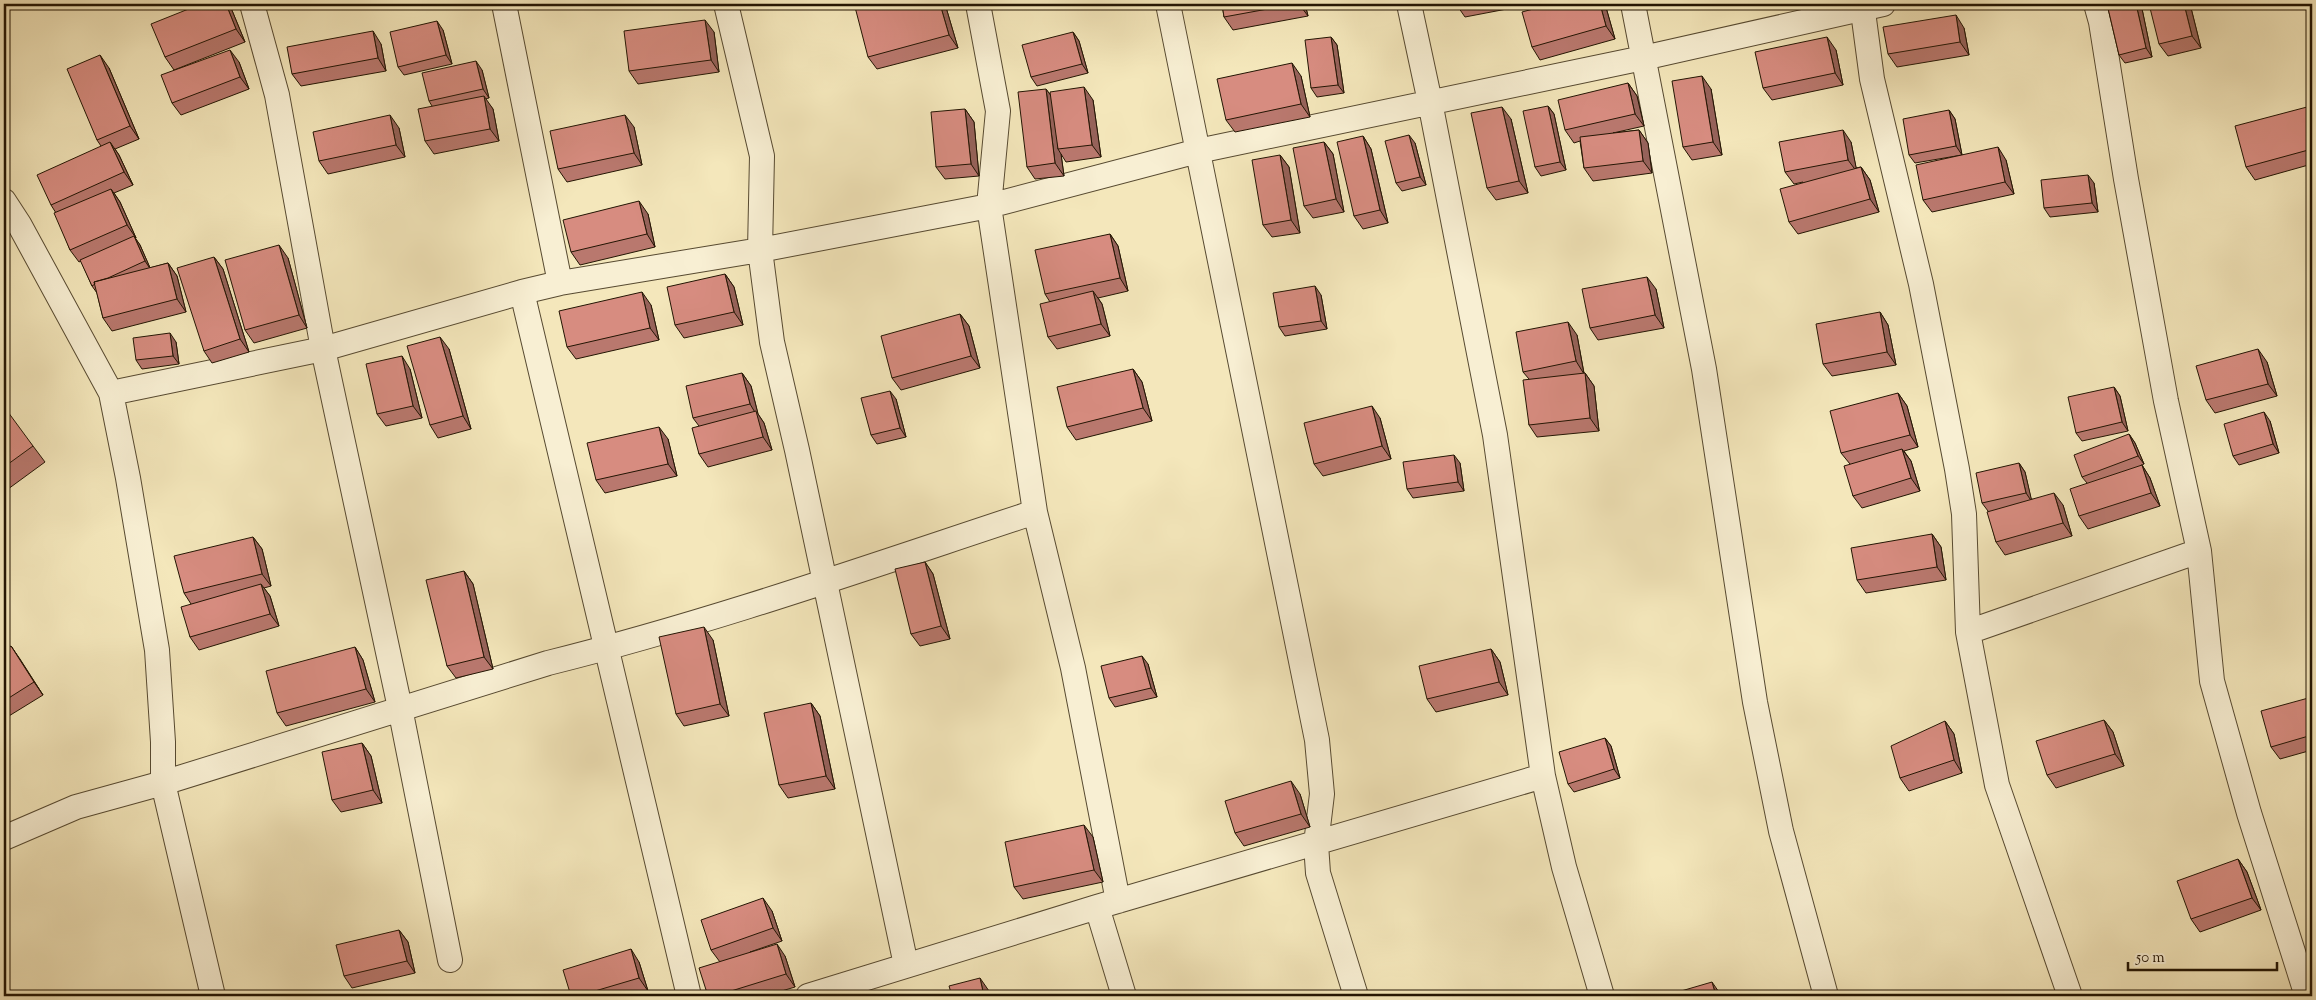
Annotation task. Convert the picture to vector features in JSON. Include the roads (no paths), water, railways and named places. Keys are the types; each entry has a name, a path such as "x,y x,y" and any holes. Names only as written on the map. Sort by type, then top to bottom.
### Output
{"street":[{"path":"252,4 277,95 324,349 400,708 450,960"},
{"path":"504,4 560,283"},
{"path":"726,4 762,156 760,250 772,342 906,965"},
{"path":"978,4 998,111 989,206 1035,512 1073,668 1108,904 1124,996"},
{"path":"1168,4 1317,740 1322,794 1316,844 1318,874 1356,996"},
{"path":"1409,4 1495,435 1543,776 1564,867 1602,996"},
{"path":"1633,4 1704,369 1755,702 1781,831 1826,996"},
{"path":"2096,4 2101,22 2126,179 2166,401 2199,551 2212,681 2248,813 2307,996"},
{"path":"111,393 324,349 522,292 560,283 760,250 989,206 1198,151 1643,58 1869,5 1872,79 1921,284 1957,469 1964,514 1968,632 1996,785 2070,996"},
{"path":"4,201 19,224 111,393 128,478 157,650 163,742 163,783 213,996"},
{"path":"522,292 689,996"},
{"path":"4,838 76,807 163,783 548,663 607,648 825,582 1035,512"},
{"path":"1968,632 2199,551"},
{"path":"808,996 1108,904 1543,776"}]}
